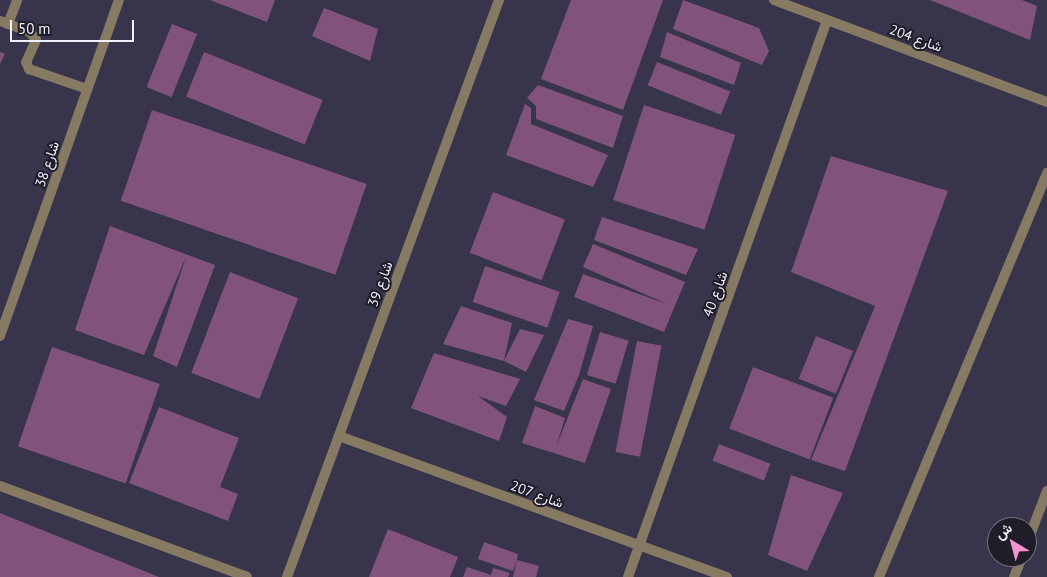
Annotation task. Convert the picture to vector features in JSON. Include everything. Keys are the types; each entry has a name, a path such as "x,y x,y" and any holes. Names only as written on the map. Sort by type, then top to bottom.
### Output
{"street":[{"path":"17,0 4,22 30,32 36,40 26,62 29,69 88,89"},
{"name":"شارع 38","path":"0,336 118,0"},
{"name":"شارع 39","path":"287,577 499,0"},
{"name":"شارع 204","path":"774,0 1047,102"},
{"name":"شارع 40","path":"628,577 827,20"},
{"path":"879,577 1047,174"},
{"name":"شارع 207","path":"339,436 727,577"},
{"path":"0,486 247,577"},
{"path":"1037,518 1047,491"}],"building":[{"path":"210,0 275,0 267,22"},
{"path":"571,0 663,0 623,110 541,79"},
{"path":"683,0 759,28 769,51 762,65 673,29"},
{"path":"930,0 1022,0 1037,6 1030,40"},
{"path":"324,8 378,29 370,61 312,36"},
{"path":"172,24 197,34 172,97 147,87"},
{"path":"667,32 741,63 734,85 660,57"},
{"path":"0,52 5,54 0,64"},
{"path":"204,52 323,100 305,144 186,97"},
{"path":"657,62 730,92 721,115 648,85"},
{"path":"538,85 623,116 613,148 536,119 536,106 527,98"},
{"path":"525,104 531,108 531,124 608,155 593,187 506,155"},
{"path":"644,105 735,135 704,230 613,200"},
{"path":"152,110 367,184 335,275 121,201"},
{"path":"831,156 948,191 845,471 811,460 875,306 791,272"},
{"path":"493,192 565,220 542,280 470,253"},
{"path":"602,217 698,249 686,275 594,240"},
{"path":"110,226 215,265 177,367 153,356 186,257 144,355 75,330"},
{"path":"593,244 685,282 664,332 574,297 583,274 667,304 583,267"},
{"path":"485,266 560,292 547,328 473,302"},
{"path":"230,272 298,298 259,399 191,373"},
{"path":"461,306 512,323 504,361 443,344"},
{"path":"568,319 593,326 579,375 564,411 534,400"},
{"path":"520,329 544,335 526,372 504,361"},
{"path":"600,332 629,341 616,384 587,375"},
{"path":"816,336 853,351 836,394 799,379"},
{"path":"637,341 662,346 640,457 615,452"},
{"path":"52,347 160,384 126,483 18,446"},
{"path":"434,353 520,379 506,406 478,396 507,417 499,441 411,408"},
{"path":"753,367 833,398 810,459 729,429"},
{"path":"583,379 611,389 585,463 522,443 535,406 565,418 556,447"},
{"path":"159,407 239,438 220,487 238,494 228,521 129,483"},
{"path":"719,444 770,464 764,481 713,461"},
{"path":"791,475 843,493 807,571 768,555"},
{"path":"0,513 159,577 0,577"},
{"path":"388,529 458,557 450,577 369,577"},
{"path":"484,542 518,554 513,571 478,559"},
{"path":"517,560 539,566 536,577 513,577"},
{"path":"467,567 491,575 493,568 510,573 508,577 463,577"}]}
